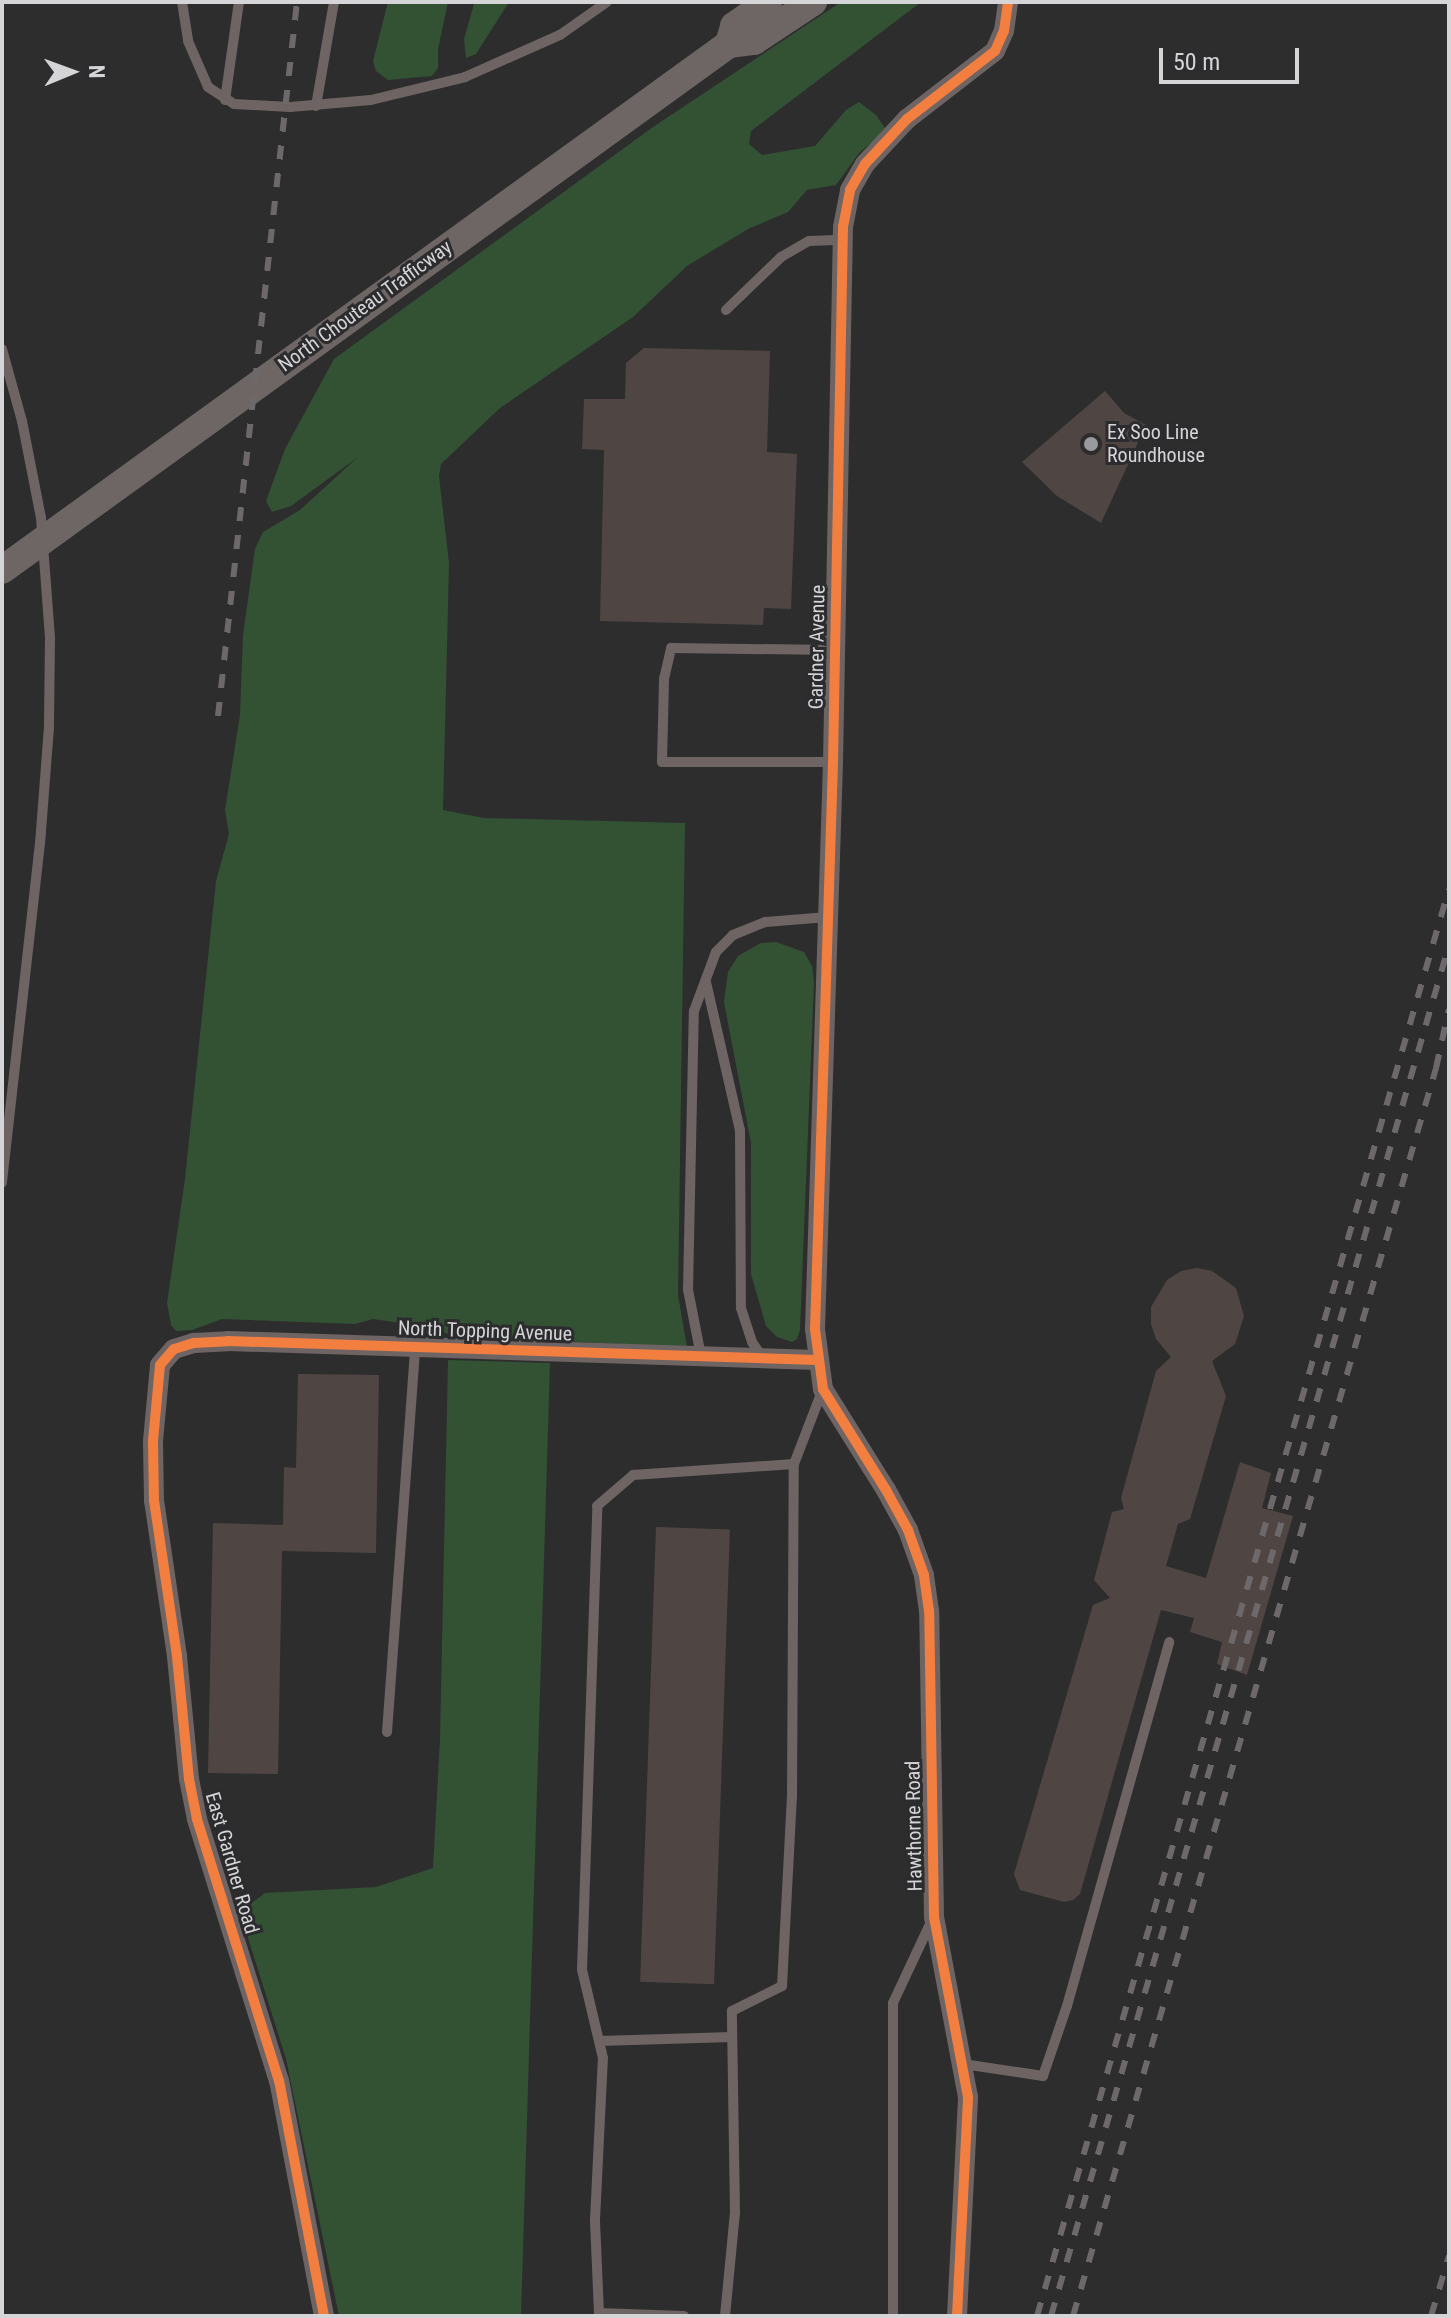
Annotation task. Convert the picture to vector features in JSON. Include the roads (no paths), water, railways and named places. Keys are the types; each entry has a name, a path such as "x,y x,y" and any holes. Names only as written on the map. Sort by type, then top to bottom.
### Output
{"main road":[{"name":"North Chouteau Trafficway","path":"729,44 734,26 768,2"},
{"name":"North Chouteau Trafficway","path":"2,570 729,44 754,41 813,2"}],"street":[{"name":"Gardner Avenue","path":"817,1360 833,762 842,240 846,207 857,176 907,119 995,51 1004,31 1008,2"},
{"name":"North Topping Avenue","path":"160,1365 174,1349 194,1343 817,1360"},
{"name":"Hawthorne Road","path":"817,1360 823,1389 908,1530 924,1575 929,1611 934,1917 963,2064 968,2136 957,2316"},
{"name":"East Gardner Road","path":"160,1365 153,1441 154,1501 177,1656 189,1779 197,1819 279,2081 324,2316"}],"lane":[{"path":"182,2 197,69 208,87 225,100 252,106 316,106 371,100 465,77 560,35 607,2"},
{"path":"225,100 239,2"},
{"path":"316,106 334,2"},
{"path":"726,310 781,257 809,241 842,240"},
{"path":"2,349 22,421 41,518 50,639 45,795 2,1183"},
{"path":"833,762 662,762 664,679 671,648 835,650"},
{"path":"701,1356 688,1290 694,1011 716,952 743,929 766,922 828,917"},
{"path":"705,980 740,1130 741,1308 744,1323 763,1358"},
{"path":"387,1732 415,1347"},
{"path":"725,2316 735,2213 732,2011 782,1986 792,1797 794,1464 823,1389"},
{"path":"684,2316 599,2313 595,2220 603,2058 582,1970 597,1506 633,1475 794,1464"},
{"path":"963,2064 1043,2076 1067,2006 1169,1642"},
{"path":"893,2316 893,2003 934,1917"},
{"path":"599,2041 732,2037"}],"railway":[{"path":"218,716 297,2"},
{"path":"1037,2316 1449,889"},
{"path":"1051,2316 1449,945"},
{"path":"1073,2316 1436,1068 1449,1009"},
{"path":"1431,2316 1449,2256"}],"place":[{"name":"Ex Soo Line Roundhouse","path":"1091,444"}]}
